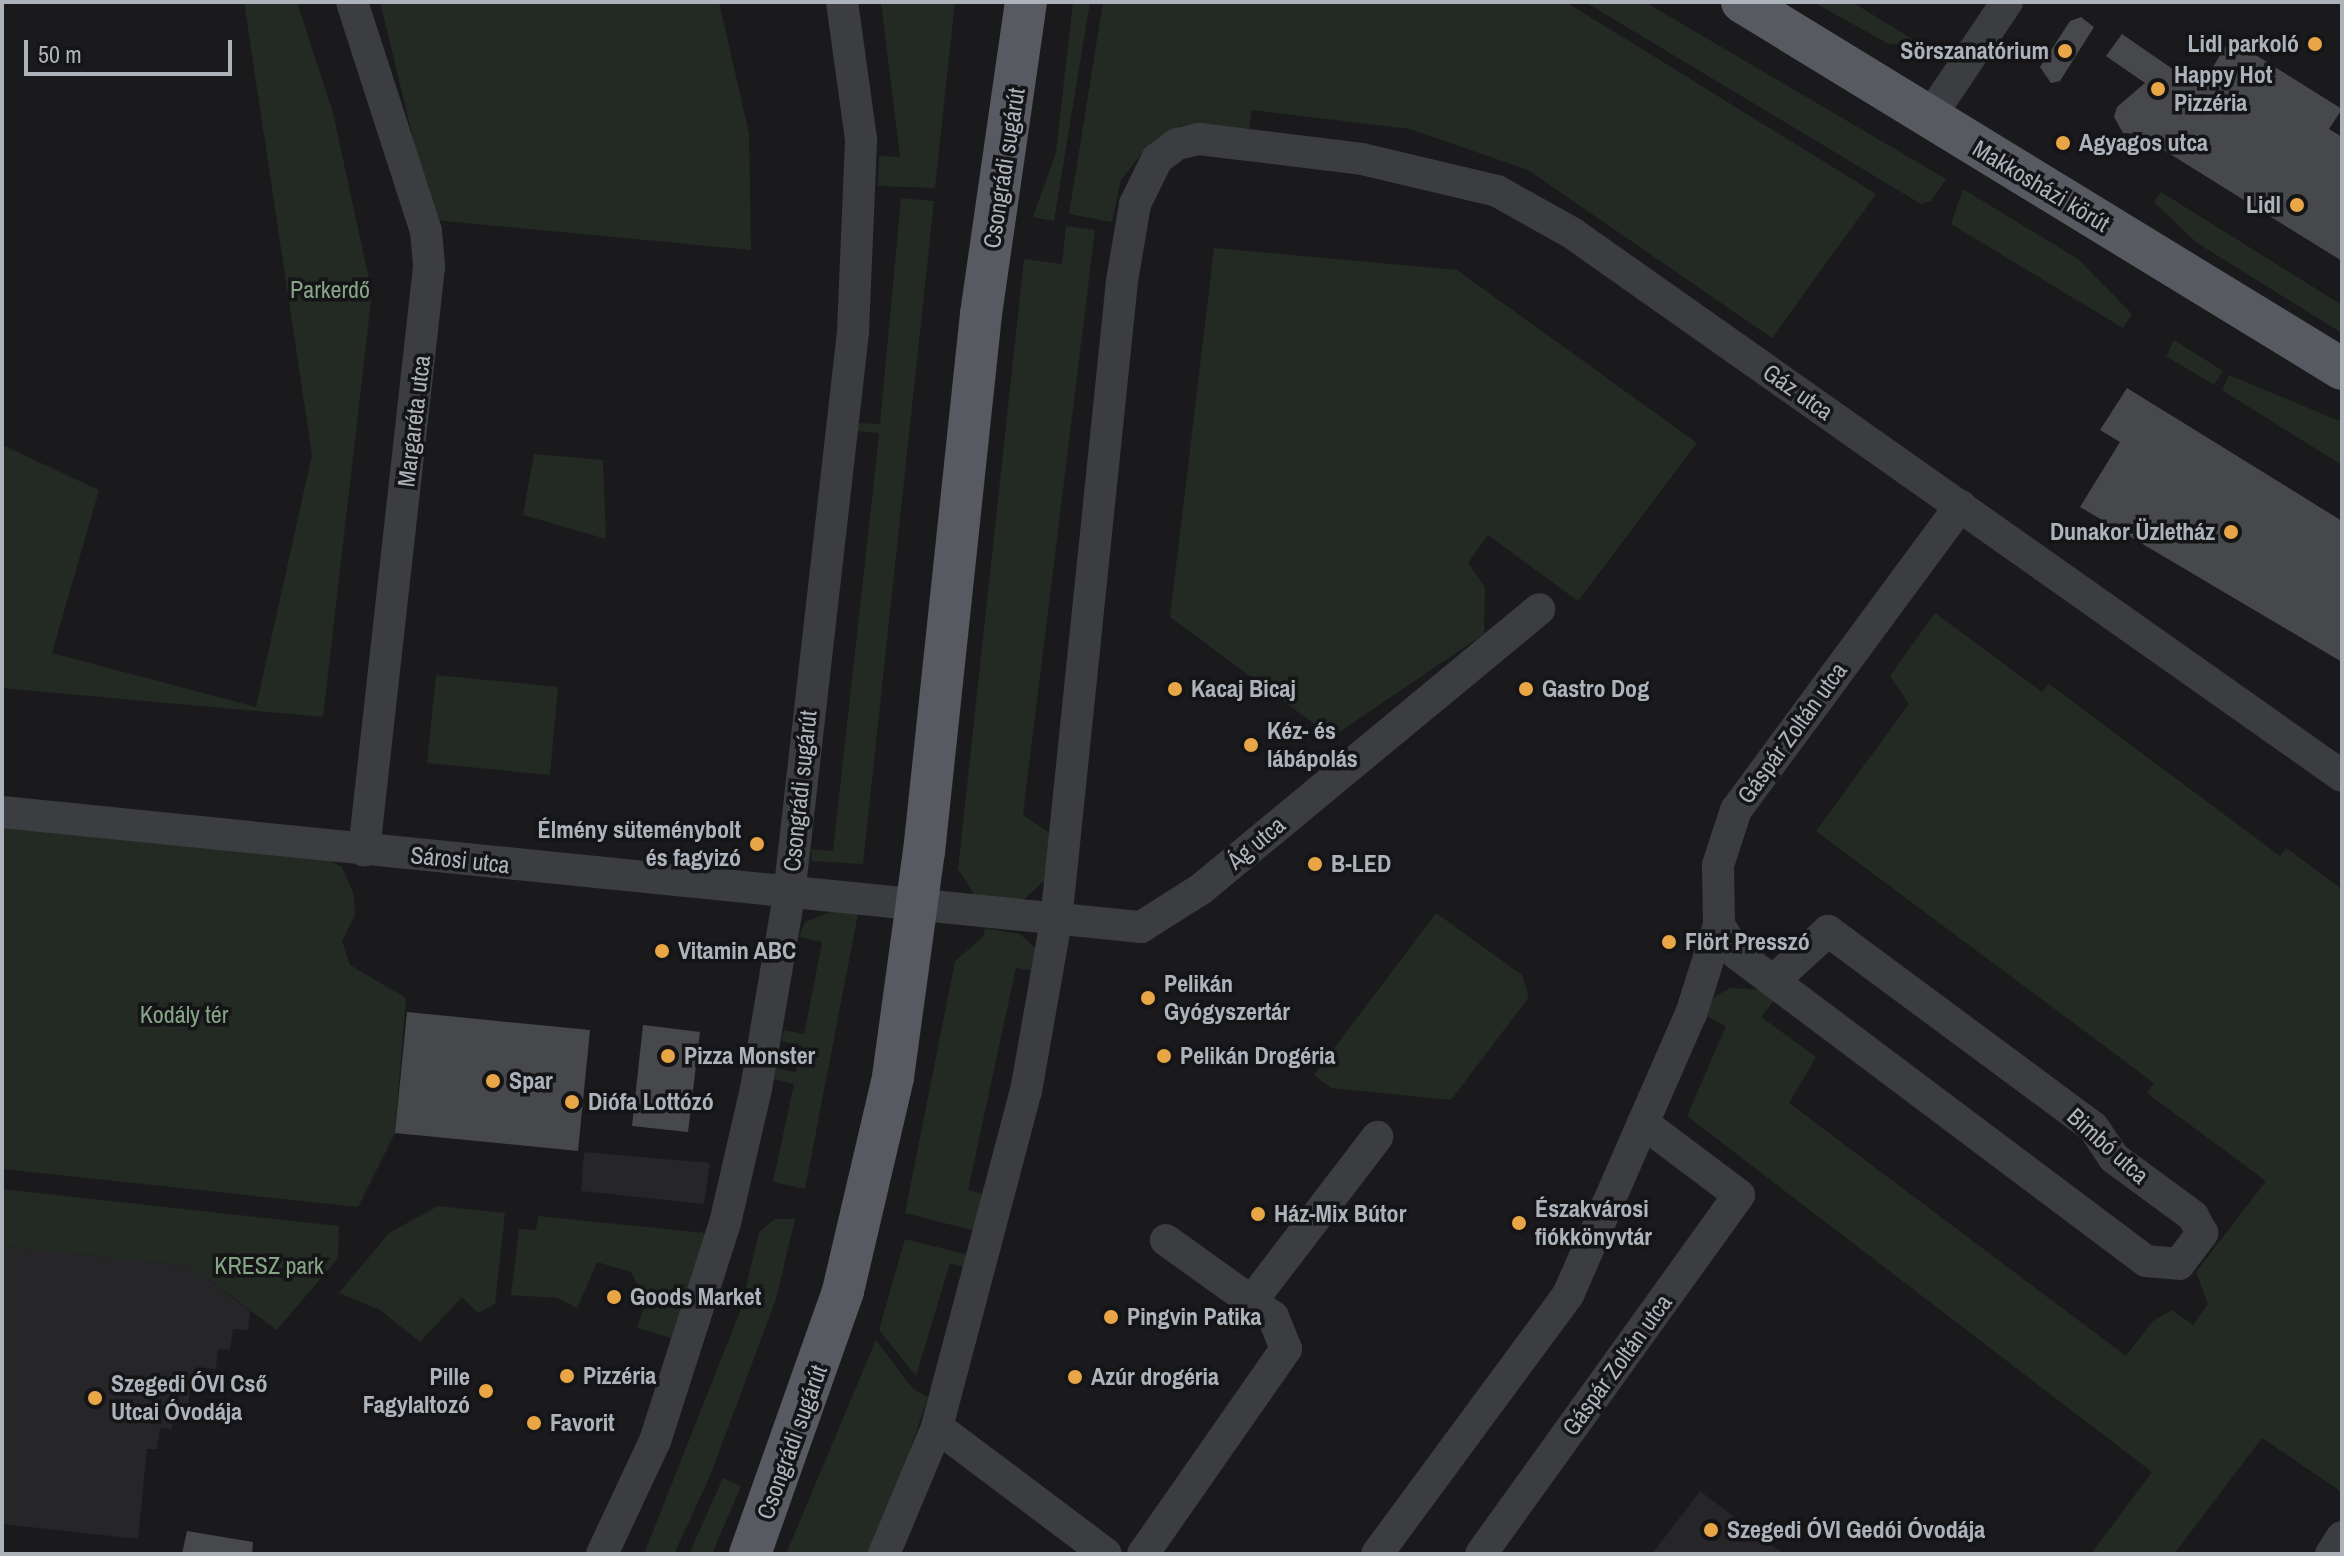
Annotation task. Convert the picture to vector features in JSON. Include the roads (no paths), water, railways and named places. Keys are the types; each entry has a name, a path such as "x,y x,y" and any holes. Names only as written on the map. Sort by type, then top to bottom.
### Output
{"main road":[{"name":"Csongrádi sugárút","path":"750,1554 809,1401 864,1218 893,1077 918,903 981,314 1026,2"},
{"name":"Makkosházi körút","path":"1742,2 2342,369"}],"street":[{"name":"Margaréta utca","path":"352,2 426,231 429,267 364,850"},
{"name":"Csongrádi sugárút","path":"602,1554 655,1441 719,1243 756,1089 789,895 853,332 861,139 842,2"},
{"path":"1929,118 2007,2"},
{"name":"Gáz utca","path":"1056,921 1133,214 1157,159 1199,139 1362,159 1497,191 1572,233 2342,776"},
{"name":"Gáspár Zoltán utca","path":"1377,1554 1568,1295 1691,1014 1719,925 1718,865 1736,810 1960,506"},
{"name":"Ág utca","path":"918,903 1056,921 1141,927 1201,889 1539,609"},
{"name":"Sárosi utca","path":"2,812 789,895 918,903"},
{"path":"884,1554 937,1427 989,1248 1056,921"},
{"name":"Bimbó utca","path":"1719,925 1737,954 2146,1261 2179,1264 2202,1233 2193,1216 2114,1158 2093,1127 1828,931 1773,981"},
{"name":"Gáspár Zoltán utca","path":"1481,1554 1739,1195 1643,1123"},
{"path":"1251,1302 1377,1137"},
{"path":"1143,1554 1282,1361 1284,1333 1251,1302 1166,1240"},
{"path":"937,1427 1106,1554"},
{"path":"2331,1554 2342,1537"}],"place":[{"name":"Lidl parkoló","path":"2315,44"},
{"name":"Sörszanatórium","path":"2065,51"},
{"name":"Happy Hot Pizzéria","path":"2158,89"},
{"name":"Agyagos utca","path":"2063,143"},
{"name":"Lidl","path":"2297,205"},
{"name":"Dunakor Üzletház","path":"2231,532"},
{"name":"Kacaj Bicaj","path":"1175,689"},
{"name":"Gastro Dog","path":"1526,689"},
{"name":"Kéz- és lábápolás","path":"1251,745"},
{"name":"Élmény süteménybolt és fagyizó","path":"757,844"},
{"name":"B-LED","path":"1315,864"},
{"name":"Flört Presszó","path":"1669,942"},
{"name":"Vitamin ABC","path":"662,951"},
{"name":"Pelikán Gyógyszertár","path":"1148,998"},
{"name":"Pizza Monster","path":"668,1056"},
{"name":"Pelikán Drogéria","path":"1164,1056"},
{"name":"Spar","path":"493,1081"},
{"name":"Diófa Lottózó","path":"572,1102"},
{"name":"Ház-Mix Bútor","path":"1258,1214"},
{"name":"Északvárosi fiókkönyvtár","path":"1519,1223"},
{"name":"Goods Market","path":"614,1297"},
{"name":"Pingvin Patika","path":"1111,1317"},
{"name":"Pizzéria","path":"567,1376"},
{"name":"Azúr drogéria","path":"1075,1377"},
{"name":"Pille Fagylaltozó","path":"486,1391"},
{"name":"Szegedi ÓVI Cső Utcai Óvodája","path":"95,1398"},
{"name":"Favorit","path":"534,1423"},
{"name":"Szegedi ÓVI Gedói Óvodája","path":"1711,1530"}],"park label":[{"name":"Parkerdő","path":"330,290"},
{"name":"Kodály tér","path":"184,1015"},
{"name":"KRESZ park","path":"269,1266"}]}
